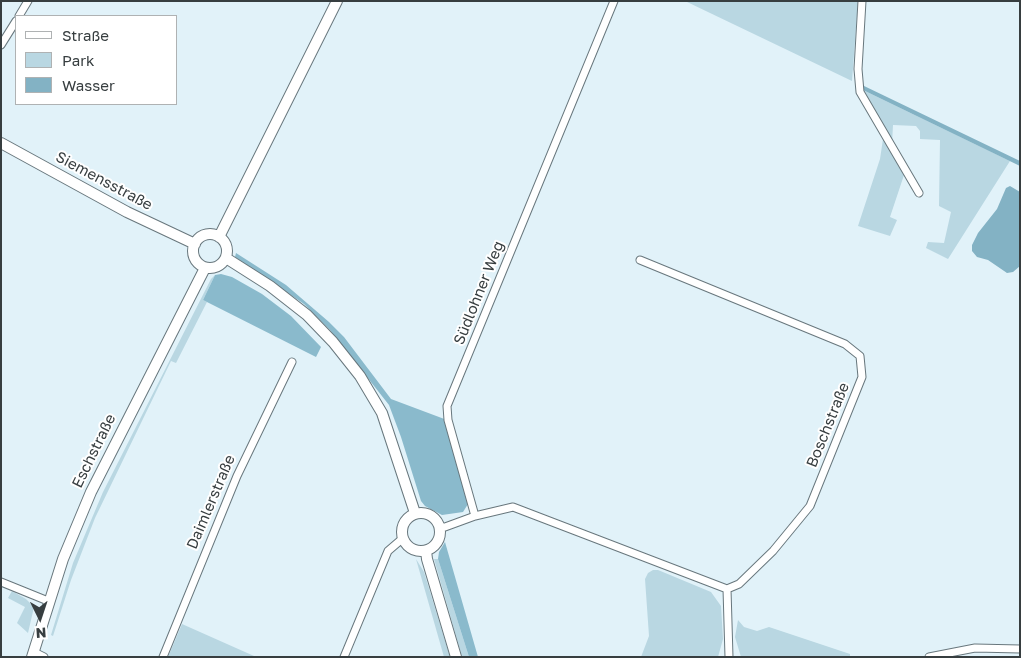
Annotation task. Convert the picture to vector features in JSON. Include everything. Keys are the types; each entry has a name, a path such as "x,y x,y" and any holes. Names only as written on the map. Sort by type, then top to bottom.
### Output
{"main road":[{"path":"219,237 337,1"},
{"name":"Siemensstraße","path":"1,143 127,212 195,244"},
{"path":"208,234 219,237 226,246 226,258 217,267 205,268 199,265 193,255 198,239 208,234"},
{"path":"226,258 270,286 307,315 333,342 360,376 382,413 415,513"},
{"name":"Eschstraße","path":"33,654 48,601 91,492 205,268"},
{"path":"415,513 427,514 433,517 440,527 438,541 426,551 412,550 402,539 402,526 409,516 415,513"},
{"path":"426,551 456,657"}],"street":[{"path":"20,15 28,1"},
{"name":"Südlohner Weg","path":"475,516 448,420 447,406 578,84 614,1"},
{"path":"862,1 858,69 860,92 919,193"},
{"path":"1,45 15,23"},
{"name":"Boschstraße","path":"640,260 845,344 860,356 862,377 810,506 773,551 739,584 727,588"},
{"name":"Daimlerstraße","path":"162,657 246,456 292,362"},
{"path":"440,527 513,507 727,588 729,657"},
{"path":"344,657 388,550 402,539"},
{"path":"1,582 48,601"},
{"path":"929,657 975,648 1020,649"},
{"path":"33,654 44,657"}],"green space":[{"path":"685,1 858,1 852,81"},
{"path":"863,90 1010,161 948,259 926,248 928,242 944,243 951,212 939,206 940,140 920,139 920,131 916,126 893,125 892,144"},
{"path":"883,139 904,175 890,217 897,220 890,236 858,226 880,159"},
{"path":"215,275 203,300 207,302 176,363 171,361 95,518 71,580 53,636 51,635 73,563 103,492 211,279"},
{"path":"416,559 424,572 450,657 444,657"},
{"path":"434,559 438,559 469,657 462,657"},
{"path":"658,570 711,592 721,606 723,639 718,657 641,657 649,636 645,579 648,573"},
{"path":"12,591 26,599 34,607 28,633 17,623 25,607 8,598"},
{"path":"738,620 744,627 757,631 769,627 850,654 850,657 741,657 735,637"},
{"path":"182,624 254,656 255,657 168,657"}],"shaded area":[{"path":"236,253 286,285 329,322 344,337 391,399 447,420 468,504 463,512 442,515 425,506 421,501 389,405 330,330 304,304 235,257"},
{"path":"221,274 232,277 262,294 291,316 321,347 316,357 203,300 215,275"},
{"path":"445,542 478,657 469,657 438,559 439,552"}],"water":[{"path":"862,85 1020,161 1020,166 863,90"},
{"path":"1010,186 1020,192 1020,266 1013,272 1007,273 988,260 977,257 972,251 972,245 978,233 997,209 1006,188"}]}
